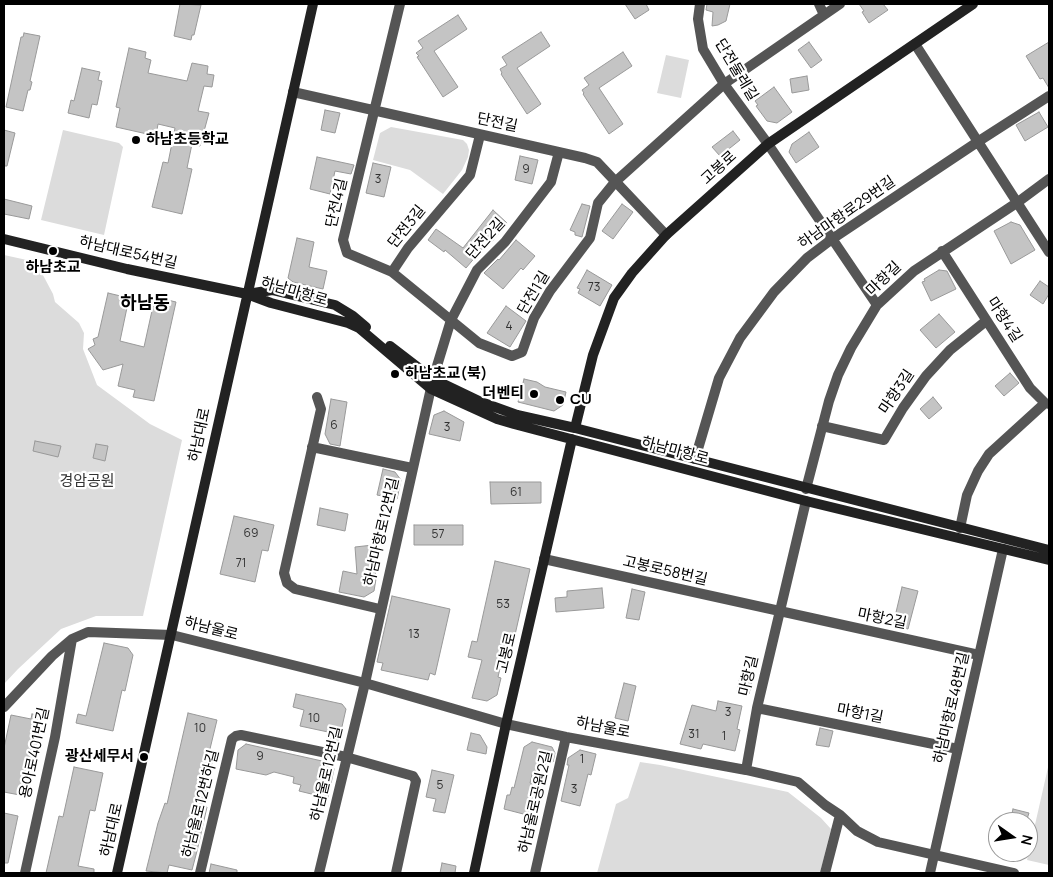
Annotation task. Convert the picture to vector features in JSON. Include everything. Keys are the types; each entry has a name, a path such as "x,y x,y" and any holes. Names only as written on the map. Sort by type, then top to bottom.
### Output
{"main road":[{"name":"하남대로","path":"117,873 313,4"},
{"name":"고봉로","path":"575,428 593,354 614,298 632,273 666,235 768,144 973,4"},
{"name":"하남대로54번길","path":"4,239 127,269 247,294"},
{"name":"하남마항로","path":"247,294 271,303 332,318 359,328 432,384 497,419 806,501 1049,560"},
{"name":"하남마항로","path":"432,384 517,415 575,428 1049,550"},
{"name":"고봉로","path":"474,873 506,724 572,440"},
{"path":"806,488 806,501"}],"street":[{"path":"374,111 400,4"},
{"name":"단전둘레길","path":"700,4 698,19 703,49 724,84 768,144 877,305"},
{"path":"819,4 824,14"},
{"name":"단전1길","path":"451,320 479,343 512,356 522,352 534,318 550,291 590,238 598,203 614,182 724,84 840,4"},
{"path":"915,44 1049,252"},
{"name":"단전길","path":"293,92 597,162 666,235"},
{"name":"하남마항로29번길","path":"695,459 719,378 740,338 774,292 807,258 832,239 1049,96"},
{"name":"단전4길","path":"374,111 343,240 347,253 392,272"},
{"name":"단전3길","path":"451,320 392,272 408,248 470,175 480,135"},
{"name":"단전2길","path":"432,384 451,320 477,270 505,242 550,182 559,152"},
{"name":"마항길","path":"806,488 838,375 851,348 877,305 914,271 1018,202 1049,179"},
{"name":"마항4길","path":"942,251 1030,388 1047,404 989,454 978,471 967,495 960,528"},
{"name":"마항3길","path":"822,426 884,440 903,408 926,376 950,350 986,321"},
{"name":"하남마항로12번길","path":"365,683 380,609 432,384"},
{"path":"317,397 321,409 284,573 287,583 295,589 380,609"},
{"path":"572,440 575,428"},
{"path":"312,447 412,468"},
{"name":"마항길","path":"746,770 757,708 806,501"},
{"name":"하남마항로48번길","path":"930,873 1003,549"},
{"name":"고봉로58번길","path":"544,559 779,612"},
{"name":"마항2길","path":"779,612 979,655"},
{"name":"하남울로","path":"72,639 88,632 172,635 365,683 506,724 746,770 798,782 857,831 878,842 1014,873"},
{"path":"4,707 52,656 72,639"},
{"name":"용아로401번길","path":"25,873 55,736 72,639"},
{"name":"하남울로12번길","path":"319,873 365,683"},
{"name":"마항1길","path":"757,708 958,749"},
{"name":"하남울로12번하길","path":"200,873 232,739 241,735 346,757"},
{"name":"하남울로공원2길","path":"535,873 566,737"},
{"path":"346,757 408,774 413,776 416,781 396,873"},
{"path":"825,873 840,815"}],"green space":[{"path":"666,55 689,60 681,98 657,93"},
{"path":"391,127 463,140 467,144 469,150 468,157 462,170 443,194 410,170 373,160 380,133"},
{"path":"63,130 119,143 123,147 104,235 41,220"},
{"name":"경암공원","path":"4,255 36,262 53,294 55,302 79,323 84,333 83,349 97,385 150,424 182,440 143,616 96,616 61,629 4,684"},
{"path":"640,762 788,792 821,818 831,829 820,873 597,873 616,804 628,798"},
{"path":"1049,763 1049,865 1036,862 1038,862 1038,812"}],"building":[{"path":"180,4 201,5 194,35 192,35 191,40 174,36"},
{"path":"625,4 646,4 649,10 635,19"},
{"path":"707,4 730,4 726,21 712,26 713,12 706,10"},
{"path":"859,4 883,4 888,10 869,23"},
{"path":"458,15 467,29 434,51 458,87 443,97 417,57 419,56 416,53 423,48 418,41"},
{"path":"541,32 550,46 517,68 541,104 527,114 501,74 500,69 507,65 502,57"},
{"path":"24,33 40,36 30,81 32,82 23,111 6,107 21,37 23,37"},
{"path":"809,42 822,60 811,68 798,50"},
{"path":"1049,42 1049,88 1043,78 1040,79 1026,56"},
{"path":"129,48 146,52 145,58 151,60 148,73 187,81 192,63 208,66 207,74 214,75 212,87 204,86 198,111 209,113 200,146 192,144 187,168 192,169 182,214 152,207 163,162 168,163 175,128 158,124 156,136 116,127 120,108 116,107"},
{"path":"623,52 632,66 599,88 623,124 609,134 583,94 582,90 589,85 584,78"},
{"path":"82,68 100,72 98,80 102,81 97,105 92,104 89,118 68,113 71,100 74,101"},
{"path":"807,76 809,90 792,93 790,79"},
{"path":"774,87 792,112 777,123 767,121 756,106 758,105 755,101"},
{"path":"325,110 340,113 335,133 321,130"},
{"path":"1039,112 1048,127 1025,141 1016,125"},
{"path":"4,130 15,133 7,166 4,166"},
{"path":"733,131 740,140 720,156 712,147"},
{"path":"809,132 819,147 796,163 789,152 792,144"},
{"path":"520,156 538,160 532,184 515,180"},
{"path":"317,157 354,165 351,174 335,171 330,194 310,189"},
{"path":"373,163 391,167 384,197 366,193"},
{"path":"4,199 32,206 29,219 4,214"},
{"path":"582,204 590,206 582,237 575,235 575,232 570,230"},
{"path":"622,204 633,212 613,239 602,231"},
{"path":"493,210 507,223 490,244 488,242 466,268 445,250 444,252 428,240 436,229 463,248"},
{"path":"1011,222 1020,225 1035,250 1011,264 994,231"},
{"path":"297,238 314,242 309,267 327,271 323,289 293,282 288,278"},
{"path":"516,240 535,256 523,270 521,268 503,289 484,273 499,260"},
{"path":"587,270 612,285 600,306 578,293 580,289 577,288"},
{"path":"939,270 947,271 956,289 931,301 922,282"},
{"path":"1040,281 1049,287 1049,294 1043,304 1030,295"},
{"path":"108,293 129,298 120,341 144,347 155,297 176,302 154,401 133,397 135,390 118,386 123,364 103,370 88,349 95,345 93,339 98,337"},
{"path":"506,306 526,321 510,347 487,333"},
{"path":"939,314 955,332 936,348 920,330"},
{"path":"1010,373 1019,383 1004,396 995,386"},
{"path":"524,379 566,392 563,405 554,411 518,402"},
{"path":"933,397 942,408 929,419 920,409"},
{"path":"331,399 347,402 340,446 330,444 325,434"},
{"path":"444,411 464,422 460,441 429,434 434,415"},
{"path":"35,441 61,446 58,457 33,451"},
{"path":"96,444 108,446 105,461 93,458"},
{"path":"383,469 395,472 401,480 397,499 377,495"},
{"path":"490,482 541,482 541,503 491,504"},
{"path":"320,508 348,514 345,531 317,525"},
{"path":"234,516 274,525 268,551 262,550 255,582 220,574"},
{"path":"414,525 463,525 463,545 414,545"},
{"path":"373,545 376,579 374,591 364,597 339,592 343,571 357,574 355,547"},
{"path":"495,561 530,569 512,648 501,664 498,677 501,678 497,695 487,701 472,698 482,660 468,657 472,641 477,642"},
{"path":"902,587 918,591 908,629 893,625"},
{"path":"602,588 604,608 556,612 555,598 567,597 567,591"},
{"path":"632,589 645,592 639,620 626,618"},
{"path":"392,596 450,609 435,675 430,673 428,680 381,670 383,663 377,662"},
{"path":"104,643 128,648 133,655 125,691 122,690 113,731 76,723 78,714 86,716"},
{"path":"740,677 752,680 749,694 737,692"},
{"path":"624,683 636,686 628,721 615,718"},
{"path":"296,694 342,704 346,709 339,740 330,747 325,746 328,732 300,726 304,710 293,707"},
{"path":"718,701 742,706 737,729 740,730 735,751 703,744 701,749 680,744 692,705 716,711"},
{"path":"188,713 217,720 209,753 214,754 202,806 207,807 192,870 169,865 167,873 146,871 158,823 165,803 167,804"},
{"path":"32,714 43,716 25,796 4,792 4,748 11,715 31,719"},
{"path":"820,728 833,731 829,747 816,745"},
{"path":"471,733 480,735 487,747 486,754 467,750"},
{"path":"532,742 552,747 555,753 553,762 550,761 549,767 533,771 530,783 538,785 531,816 504,809 507,795 510,795 512,787 514,788 524,747"},
{"path":"246,744 331,763 334,769 328,798 299,791 301,785 293,783 294,777 274,772 266,775 236,769 238,750"},
{"path":"580,750 596,754 591,775 588,774 580,806 561,801 569,765 567,765 568,758"},
{"path":"74,767 103,773 95,811 90,810 78,866 94,869 94,873 46,873 59,816 63,817"},
{"path":"432,770 454,775 445,813 433,811 436,799 426,797"},
{"path":"1013,809 1025,812 1012,812"},
{"path":"4,813 18,816 8,863 4,863"},
{"path":"442,863 456,866 455,873 440,873"},
{"path":"211,864 237,870 237,873 209,873"}],"place":[{"name":"하남초등학교","path":"136,140"},
{"name":"하남초교","path":"53,251"},
{"name":"하남초교(북)","path":"395,374"},
{"name":"더벤티","path":"534,394"},
{"name":"CU","path":"560,400"},
{"name":"광산세무서","path":"144,757"}],"district":[{"name":"하남동","path":"145,304"}]}
